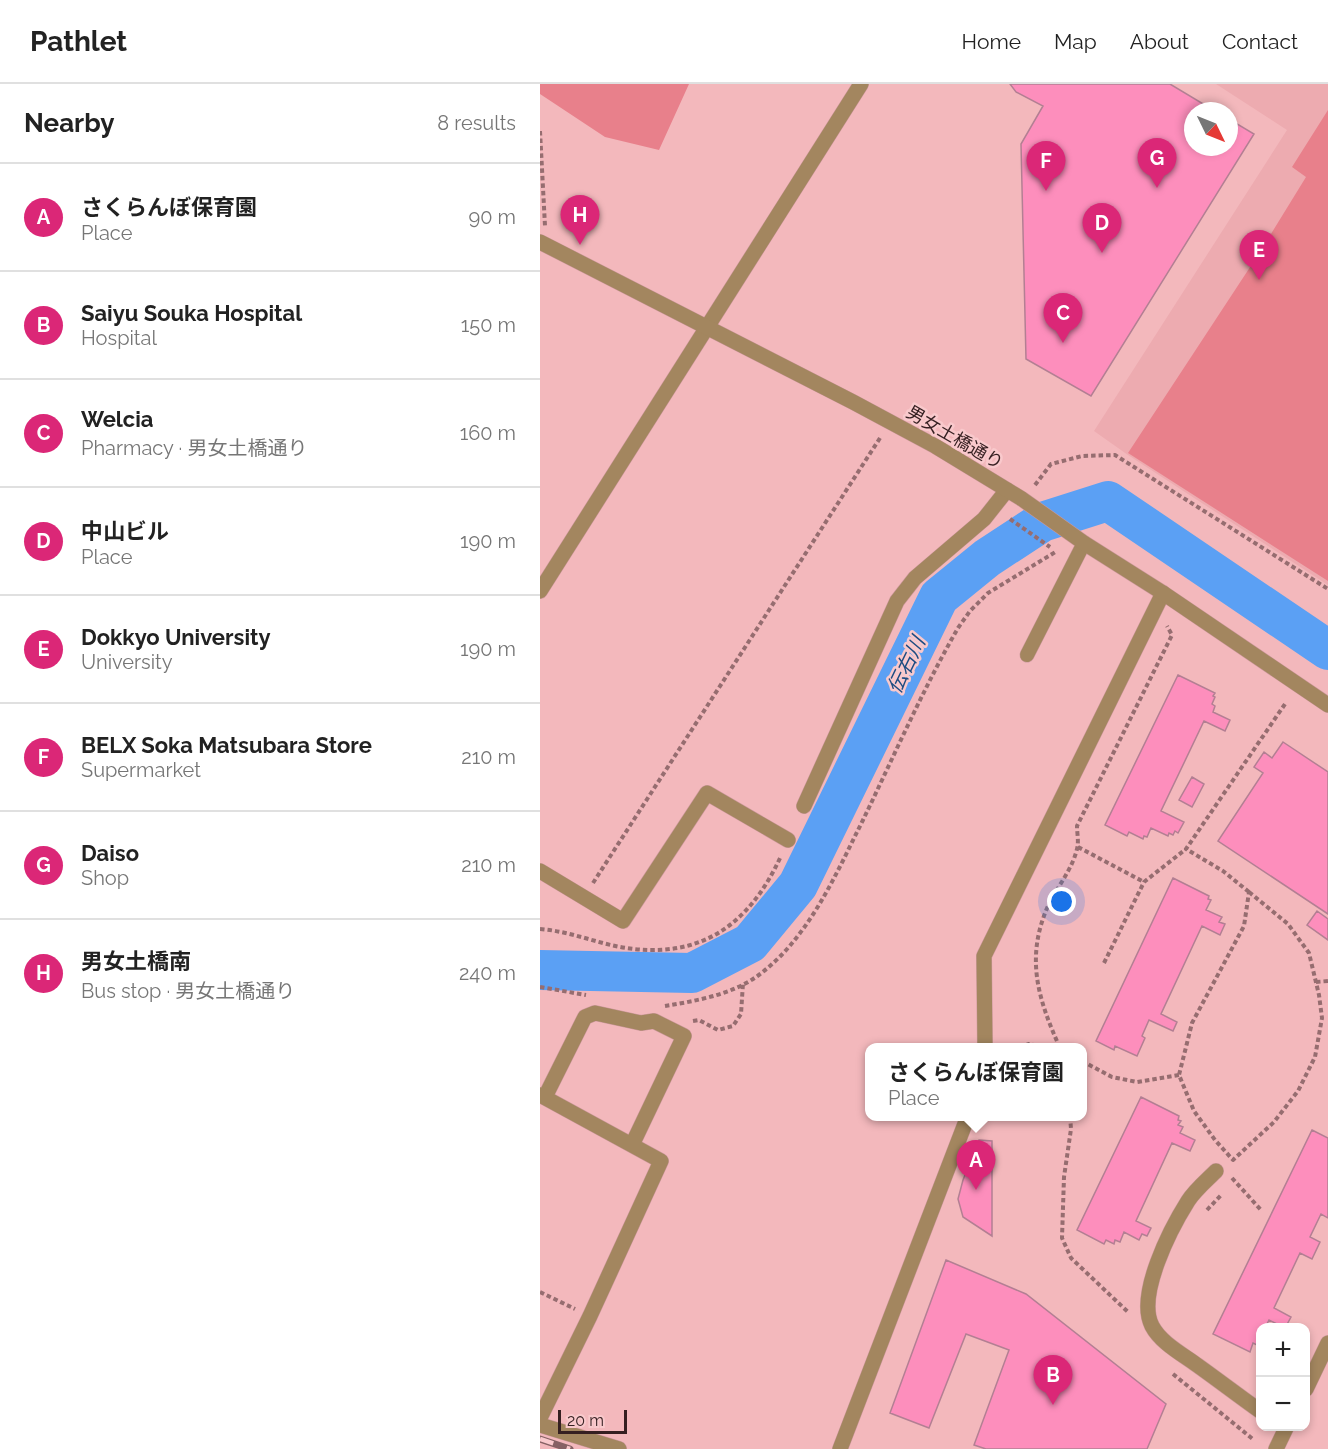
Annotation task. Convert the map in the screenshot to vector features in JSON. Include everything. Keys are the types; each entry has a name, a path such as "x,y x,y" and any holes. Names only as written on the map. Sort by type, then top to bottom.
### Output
{"street":[{"path":"540,591 861,84"},
{"name":"男女土橋通り","path":"540,242 890,422 1007,490 1027,494 1084,543 1163,593 1328,705"},
{"path":"804,806 897,601 915,578 984,519 1007,490"},
{"path":"985,1043 984,956 1163,593"},
{"path":"540,871 623,921 707,793 788,840"},
{"path":"540,1418 661,1161 542,1096 585,1017 596,1013 641,1023 654,1021 684,1036 632,1145"},
{"path":"840,1449 966,1121"},
{"path":"1225,1170 1189,1199 1157,1263 1150,1284 1148,1304 1152,1325 1165,1341 1256,1409"},
{"path":"1310,1379 1328,1343"},
{"path":"540,1425 619,1449"},
{"path":"1276,1449 1283,1431"}],"lane":[{"path":"1027,655 1084,543"}],"path":[{"path":"540,131 545,226"},
{"path":"584,897 890,422"},
{"path":"1027,494 1051,464 1082,456 1116,454 1328,590"},
{"path":"1010,519 1050,547"},
{"path":"662,1006 725,992 754,978 778,960 816,909 949,644 970,611 988,593 1057,551"},
{"path":"1058,1043 1045,1015 1036,983 1036,946 1048,907 1072,865 1078,847 1077,826 1172,635 1165,624"},
{"path":"1104,963 1144,882 1186,849 1285,704"},
{"path":"540,929 620,947 646,950 675,948 701,941 726,929 747,912 761,892 788,840"},
{"path":"1078,847 1144,882"},
{"path":"1186,849 1223,871 1288,924 1309,953 1316,981 1322,1018 1315,1057 1298,1091 1274,1122 1225,1170 1261,1210"},
{"path":"1233,1160 1194,1111 1179,1075 1192,1023 1244,926 1249,892"},
{"path":"1316,981 1328,981"},
{"path":"684,1036 693,1020 699,1020 718,1030 734,1026 741,1014 743,983"},
{"path":"540,987 587,996"},
{"path":"1087,1063 1112,1077 1137,1082 1179,1075"},
{"path":"1070,1121 1063,1188 1062,1238 1071,1258 1129,1313"},
{"path":"1205,1212 1235,1181"},
{"path":"540,1292 590,1316"},
{"path":"1130,1303 1131,1322"},
{"path":"1165,1367 1254,1440"}],"shaded area":[{"path":"540,84 689,84 659,150 605,137 540,94"},
{"path":"1216,84 1328,84 1328,585 1094,431 1287,130"},
{"path":"1328,110 1328,581 1128,453 1258,255 1306,177 1292,167"}],"building":[{"path":"1010,84 1170,84 1200,102 1184,102 1184,156 1238,156 1238,124 1254,134 1091,396 1026,359 1021,144 1043,106 1016,92"},
{"path":"1178,675 1215,693 1212,704 1215,706 1213,712 1230,720 1225,731 1204,721 1161,811 1184,822 1178,833 1175,831 1173,835 1169,833 1168,836 1151,828 1147,837 1144,836 1143,839 1129,832 1127,836 1105,825"},
{"path":"1283,742 1328,772 1328,914 1218,841 1263,773 1254,767 1264,752 1272,758"},
{"path":"1192,777 1204,784 1192,807 1179,800"},
{"path":"1173,878 1209,896 1208,899 1211,900 1206,910 1222,917 1219,922 1225,924 1220,935 1202,926 1161,1014 1177,1022 1173,1031 1149,1020 1142,1036 1145,1038 1137,1056 1115,1046 1114,1050 1096,1041"},
{"path":"1317,911 1328,919 1328,940 1307,925"},
{"path":"1141,1097 1179,1116 1178,1120 1181,1121 1178,1125 1183,1127 1180,1133 1195,1140 1190,1151 1172,1143 1136,1221 1151,1228 1147,1236 1142,1234 1139,1240 1124,1232 1120,1242 1115,1240 1114,1244 1106,1240 1104,1244 1077,1230"},
{"path":"1312,1130 1328,1138 1328,1218 1321,1214 1310,1237 1320,1242 1312,1259 1300,1253 1274,1308 1291,1317 1288,1323 1275,1323 1269,1320 1268,1323 1256,1323 1256,1344 1253,1343 1250,1352 1213,1334"},
{"path":"979,1140 992,1141 992,1236 963,1217 958,1199"},
{"path":"946,1260 1026,1294 1166,1404 1147,1449 986,1449 974,1445 1009,1350 966,1334 929,1428 890,1413"}],"waterway":[{"name":"伝右川","path":"540,970 692,973 750,943 798,885 939,597 987,558 1042,522 1108,501 1328,650"}],"railway":[{"path":"540,1439 570,1449"}],"place":[{"name":"Daiso","path":"1157,188"},
{"name":"BELX Soka Matsubara Store","path":"1046,191"},
{"name":"男女土橋南","path":"580,245"},
{"name":"中山ビル","path":"1102,253"},
{"name":"Dokkyo University","path":"1259,280"},
{"name":"Welcia","path":"1063,343"},
{"name":"さくらんぼ保育園","path":"976,1190"},
{"name":"Saiyu Souka Hospital","path":"1053,1405"}]}
